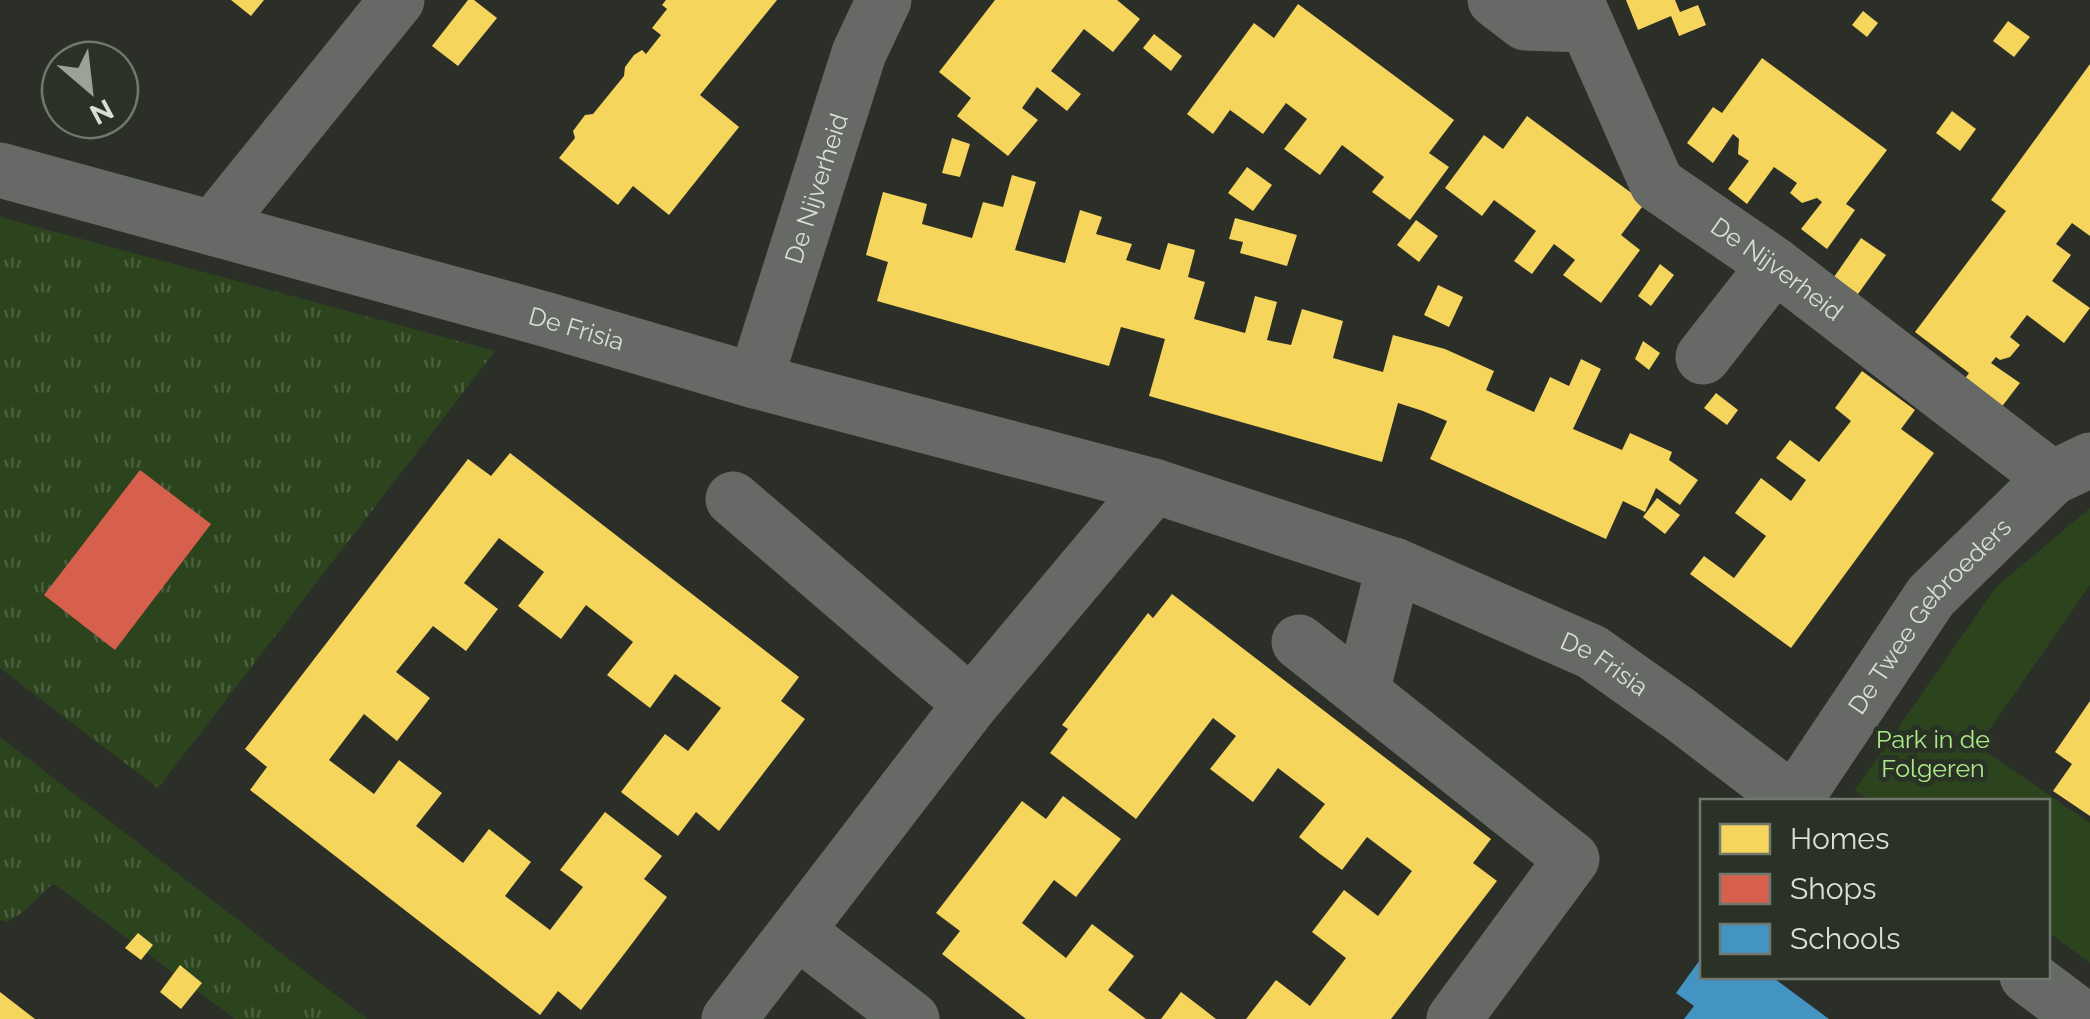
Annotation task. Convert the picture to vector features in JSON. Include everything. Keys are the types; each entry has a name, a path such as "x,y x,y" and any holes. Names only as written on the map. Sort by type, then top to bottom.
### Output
{"street":[{"path":"214,228 397,0"},
{"name":"De Nijverheid","path":"755,381 860,53 884,0"},
{"path":"1495,0 1525,23 1580,12"},
{"name":"De Nijverheid","path":"1580,12 1657,184 2071,469"},
{"name":"De Frisia","path":"0,170 755,381 1154,486 1394,566 1592,652 1791,799"},
{"path":"1704,357 1775,265"},
{"name":"De Twee Gebroeders","path":"1795,799 1932,596 2071,469"},
{"path":"729,1019 971,704 1154,486"},
{"path":"733,499 971,704"},
{"path":"1362,692 1394,566"},
{"path":"1299,642 1572,859 1454,1019"},
{"path":"798,932 912,1019"},
{"path":"2031,979 2084,1019"}],"green space":[{"path":"0,217 495,351 158,788 0,668"},
{"name":"Park in de Folgeren","path":"2090,508 2090,585 1978,746 2090,823 2090,963 2050,933 2050,799 1867,799 1855,790 1996,587"},
{"path":"0,737 367,1019 235,1019 53,883 23,912 7,922 0,920"}],"building: Homes":[{"path":"231,0 264,0 251,16"},
{"path":"468,0 474,0 497,18 458,66 432,46"},
{"path":"666,0 777,0 700,95 739,127 669,215 633,186 618,205 559,158 575,138 573,131 585,115 593,114 624,76 634,55 642,50 646,54 661,35 652,28 667,9 662,5"},
{"path":"995,0 1117,0 1140,19 1113,52 1084,29 1051,71 1081,94 1067,111 1037,87 1022,108 1038,120 1008,156 957,116 971,98 939,72"},
{"path":"1626,0 1675,0 1680,12 1698,5 1706,25 1679,36 1671,16 1638,30"},
{"path":"1298,4 1454,120 1429,153 1449,167 1410,220 1372,192 1384,177 1342,145 1320,175 1284,149 1307,119 1286,103 1263,134 1230,110 1213,134 1187,114 1254,23 1274,38"},
{"path":"1863,11 1878,23 1867,37 1852,25"},
{"path":"2008,21 2030,37 2014,57 1993,41"},
{"path":"1154,34 1182,56 1171,71 1143,48"},
{"path":"1762,58 1887,150 1846,204 1855,210 1827,249 1801,229 1822,202 1817,198 1802,203 1790,193 1797,183 1774,167 1747,204 1728,189 1749,161 1738,154 1739,139 1733,134 1713,163 1687,143 1713,107 1722,113"},
{"path":"2090,64 2090,236 2072,223 2056,244 2071,255 2052,281 2090,308 2064,343 2027,315 2010,337 2020,345 2010,357 1996,357 1991,363 2020,383 2000,409 1963,381 1969,373 1915,332 2006,211 1991,200"},
{"path":"1952,111 1976,129 1960,151 1936,133"},
{"path":"1527,116 1645,203 1621,235 1640,250 1601,303 1563,275 1575,260 1554,244 1532,274 1514,261 1536,231 1494,200 1482,216 1445,188 1484,135 1503,149"},
{"path":"952,138 970,144 960,177 942,173"},
{"path":"1247,167 1272,185 1253,211 1228,193"},
{"path":"1012,175 1036,182 1015,250 1065,263 1080,210 1102,217 1096,234 1132,244 1126,260 1160,270 1168,243 1195,250 1188,277 1205,282 1194,319 1245,333 1255,296 1277,302 1267,340 1291,345 1302,309 1343,321 1333,358 1383,372 1393,335 1445,349 1494,371 1486,390 1534,412 1550,377 1569,386 1581,359 1601,369 1573,429 1622,450 1630,433 1672,452 1669,460 1698,480 1680,505 1656,488 1645,512 1623,501 1606,539 1430,459 1447,421 1423,411 1398,403 1382,462 1149,396 1165,339 1121,327 1109,366 877,301 888,262 866,255 883,192 927,204 922,224 972,238 983,202 1003,207"},
{"path":"1235,218 1297,235 1287,266 1240,253 1243,242 1229,239"},
{"path":"1416,220 1438,236 1419,262 1397,245"},
{"path":"1861,238 1886,255 1858,294 1834,277"},
{"path":"1660,264 1674,275 1651,306 1638,296"},
{"path":"1438,285 1463,297 1449,327 1424,315"},
{"path":"1643,341 1660,353 1649,370 1635,359"},
{"path":"1862,371 1915,410 1901,429 1934,453 1791,648 1690,574 1704,556 1734,578 1766,536 1735,513 1761,478 1791,501 1806,480 1776,458 1790,440 1819,462 1851,421 1835,408"},
{"path":"1716,393 1738,410 1727,425 1704,408"},
{"path":"510,453 799,677 781,701 805,719 719,831 696,812 678,836 621,792 665,734 688,751 721,708 675,674 650,708 607,675 633,642 586,605 561,639 518,606 544,572 499,538 464,583 498,609 466,651 433,626 396,672 430,698 397,741 364,714 329,760 374,794 399,760 442,793 416,826 463,863 489,829 531,862 505,896 550,930 583,887 560,870 605,812 662,856 644,879 667,897 625,953 581,1010 558,991 540,1015 250,790 267,767 245,749 468,459 491,476"},
{"path":"1657,498 1680,515 1665,534 1643,517"},
{"path":"1172,594 1491,839 1473,863 1497,881 1391,1019 1246,1019 1276,980 1310,1006 1346,958 1312,932 1344,890 1378,916 1412,871 1367,837 1342,870 1320,854 1299,837 1325,804 1278,768 1253,802 1210,769 1236,736 1213,718 1136,819 1050,753 1068,729 1062,725 1148,613 1153,618"},
{"path":"2090,701 2090,816 2053,791 2072,764 2055,752"},
{"path":"1063,796 1121,839 1076,897 1054,880 1022,923 1066,958 1092,924 1134,956 1108,990 1146,1019 1026,1019 942,954 960,931 936,913 1022,801 1046,819"},
{"path":"138,933 153,945 141,960 125,948"},
{"path":"180,965 202,983 181,1009 160,992"},
{"path":"0,992 35,1019 0,1019"},
{"path":"1181,992 1202,1008 1216,1019 1161,1019"}],"building: Shops":[{"path":"140,470 211,524 115,650 44,595"}],"building: Schools":[{"path":"1700,960 1700,979 1775,979 1829,1019 1684,1019 1694,1006 1676,993"}]}
